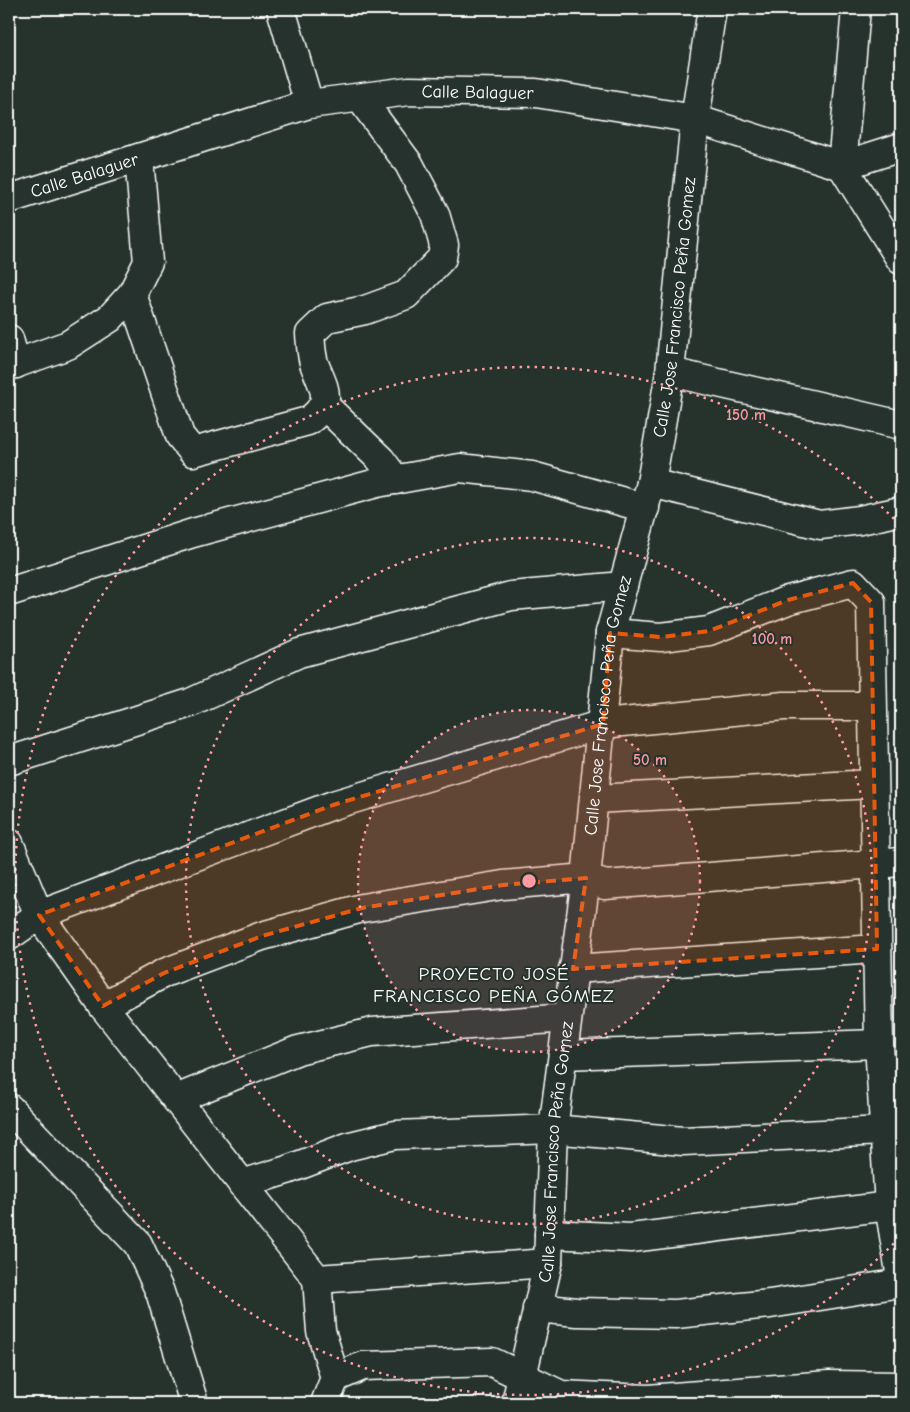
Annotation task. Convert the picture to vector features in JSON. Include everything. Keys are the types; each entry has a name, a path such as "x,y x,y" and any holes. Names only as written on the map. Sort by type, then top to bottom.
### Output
{"street":[{"path":"281,9 309,104"},
{"name":"Calle Jose Francisco Peña Gomez","path":"516,1403 548,1262 553,1129 586,878 603,724 610,633 648,495 670,372 695,119 712,9"},
{"path":"856,9 842,166 901,260"},
{"name":"Calle Balaguer","path":"9,199 309,104 409,91 536,93 695,119 842,166"},
{"path":"132,294 180,436 193,452 308,421 320,413 324,405 325,385 314,364 310,334 327,318 365,310 406,295 442,258 444,245 435,214 409,164 360,98"},
{"path":"842,166 901,147"},
{"path":"11,356 68,345 110,318 132,294 148,262 139,158"},
{"path":"670,372 901,425"},
{"path":"324,405 382,460 396,480"},
{"path":"9,592 193,533 396,480 460,468 532,476 820,525 860,520 901,511"},
{"path":"610,633 661,637 709,632 788,600 853,583 871,602 874,864 879,1044 889,1206 901,1278"},
{"path":"9,761 190,703 299,653 511,596 623,586"},
{"path":"9,936 39,915 213,852 333,805 603,724 784,706 872,706"},
{"path":"594,799 873,784"},
{"path":"9,843 39,915 103,1006 317,1279 321,1331 335,1378 325,1403"},
{"path":"103,1006 172,969 262,936 362,908 503,886 586,878 605,885 901,862"},
{"path":"573,969 877,948"},
{"path":"176,1099 298,1050 372,1032 567,1018"},
{"path":"563,1055 879,1044"},
{"path":"9,1108 138,1244 160,1292 194,1403"},
{"path":"242,1184 287,1170 350,1146 395,1135 553,1129 683,1141 883,1131"},
{"path":"549,1234 631,1238 889,1206"},
{"path":"317,1279 548,1262"},
{"path":"537,1308 676,1314 770,1304 901,1283"},
{"path":"335,1378 363,1366 492,1362 561,1395 648,1399 829,1386 901,1386"}],"highlighted area":[{"path":"853,583 871,602 877,949 573,969 586,878 503,885 362,908 262,936 164,973 103,1006 39,915 333,805 603,724 610,633 661,637 709,631 788,600"}],"district":[{"name":"PROYECTO JOSÉ FRANCISCO PEÑA GÓMEZ","path":"494,984"}]}
